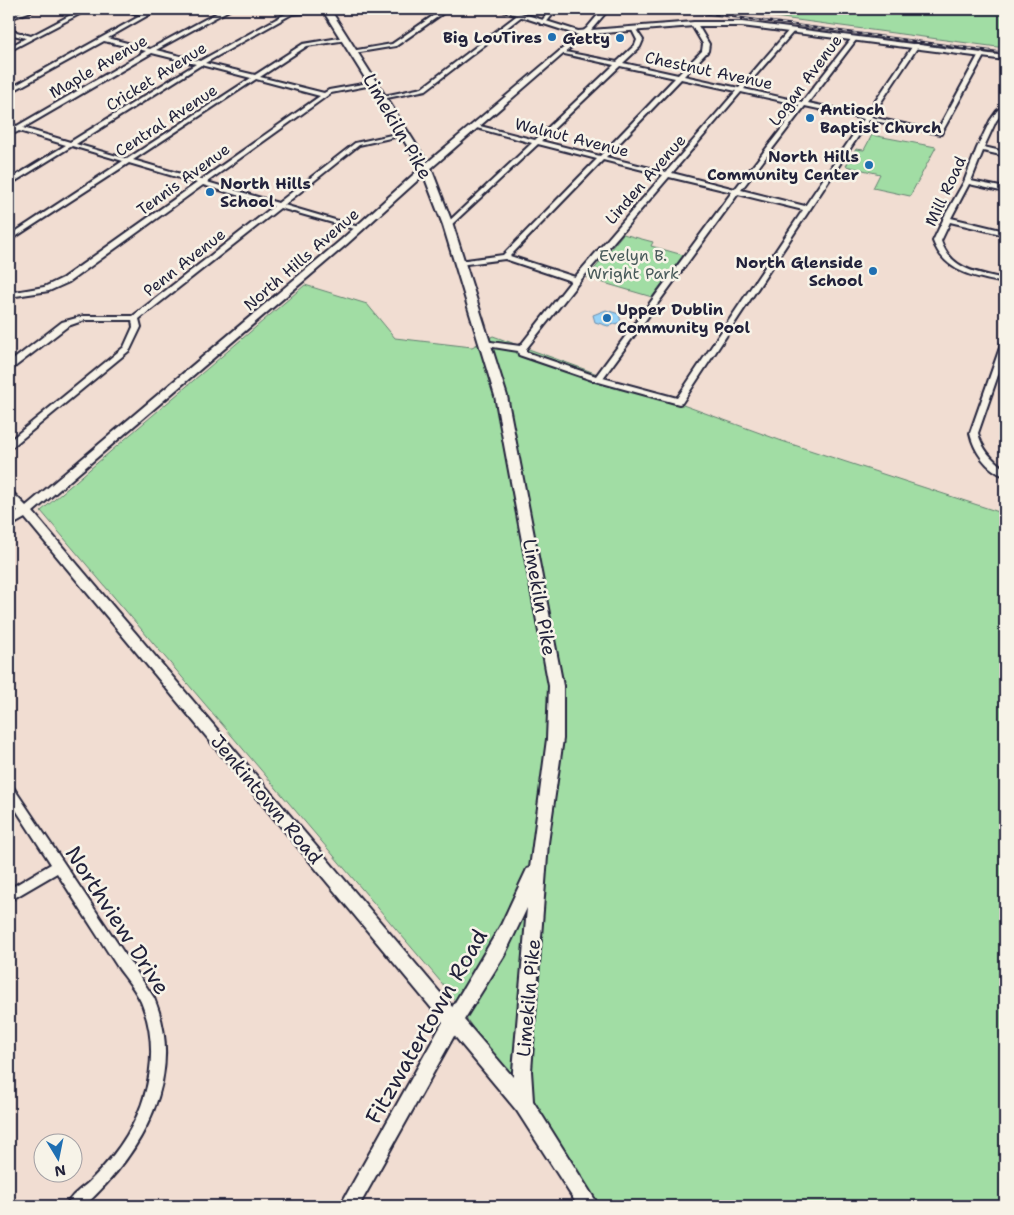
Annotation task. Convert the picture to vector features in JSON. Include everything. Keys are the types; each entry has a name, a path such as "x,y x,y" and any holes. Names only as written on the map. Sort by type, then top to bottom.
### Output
{"main road":[{"name":"Limekiln Pike","path":"325,9 354,51 426,168 448,225 509,428 556,686 557,731 536,866 537,895 522,1071 524,1104 589,1206"},
{"path":"501,9 543,23 584,33 694,24 742,24 1005,58"},
{"path":"594,24 601,29 633,29"},
{"name":"Fitzwatertown Road","path":"453,1021 474,990 515,918 536,866"},
{"name":"Jenkintown Road","path":"453,1021 524,1104"}],"street":[{"path":"9,17 34,9"},
{"path":"9,48 86,9"},
{"path":"121,9 146,14"},
{"path":"9,91 156,9"},
{"name":"Maple Avenue","path":"9,134 150,51 228,9"},
{"name":"Cricket Avenue","path":"9,183 201,63 285,14 325,9"},
{"path":"354,51 394,45 446,9"},
{"path":"543,23 554,9"},
{"name":"North Hills Avenue","path":"9,522 26,512 360,229 426,168 584,33 606,9"},
{"path":"382,97 424,89 520,15"},
{"path":"505,257 706,48 694,24"},
{"path":"448,225 639,44 633,29"},
{"name":"Linden Avenue","path":"522,348 576,280 792,30"},
{"path":"9,32 30,37"},
{"name":"Logan Avenue","path":"598,379 736,192 854,38"},
{"path":"104,39 325,95"},
{"name":"Central Avenue","path":"9,239 305,45 345,39"},
{"path":"484,343 522,348 522,353 598,379 679,401 868,120 916,45"},
{"name":"Chestnut Avenue","path":"562,52 868,120 939,133 982,54"},
{"name":"Tennis Avenue","path":"9,296 46,290 66,280 325,95 374,84"},
{"name":"Mill Road","path":"1005,106 996,118 980,148 967,182 946,219 937,241 945,256 956,266 970,272 1005,281"},
{"path":"996,118 1005,120"},
{"path":"9,126 360,229"},
{"name":"Walnut Avenue","path":"476,127 598,159 808,209"},
{"name":"Penn Avenue","path":"9,445 127,348 135,332 135,318 357,144 405,134"},
{"path":"980,148 1005,154"},
{"path":"967,182 1005,190"},
{"path":"946,219 1005,233"},
{"path":"459,263 505,257 576,280"},
{"path":"9,367 65,324 84,318 135,318"},
{"path":"1005,344 974,434 975,439 988,459 1005,473"},
{"name":"Jenkintown Road","path":"9,496 26,512 453,1021"},
{"name":"Northview Drive","path":"9,790 148,1003 158,1041 153,1093 148,1109 136,1134 122,1157 102,1181 74,1206"},
{"path":"9,895 58,866"},
{"name":"Fitzwatertown Road","path":"349,1206 453,1021"}],"green space":[{"path":"715,9 1005,9 1005,48"},
{"path":"872,135 936,147 910,196 873,188 880,174 846,166 856,149 864,150"},
{"name":"Evelyn B. Wright Park","path":"623,234 653,242 651,246 683,255 652,297 587,278"},
{"path":"305,285 367,304 395,338 472,347 493,336 782,441 1005,514 1005,1206 592,1206 446,988 41,511"}],"water":[{"name":"Upper Dublin Community Pool","path":"606,310 619,314 621,322 608,326 595,322 593,315"}],"railway":[{"path":"674,9 1005,53"}],"place":[{"name":"Big LouTires","path":"552,37"},
{"name":"Getty","path":"620,38"},
{"name":"Antioch Baptist Church","path":"810,118"},
{"name":"North Hills Community Center","path":"869,165"},
{"name":"North Hills School","path":"210,192"},
{"name":"North Glenside School","path":"873,271"},
{"name":"Upper Dublin Community Pool","path":"607,318"}]}
